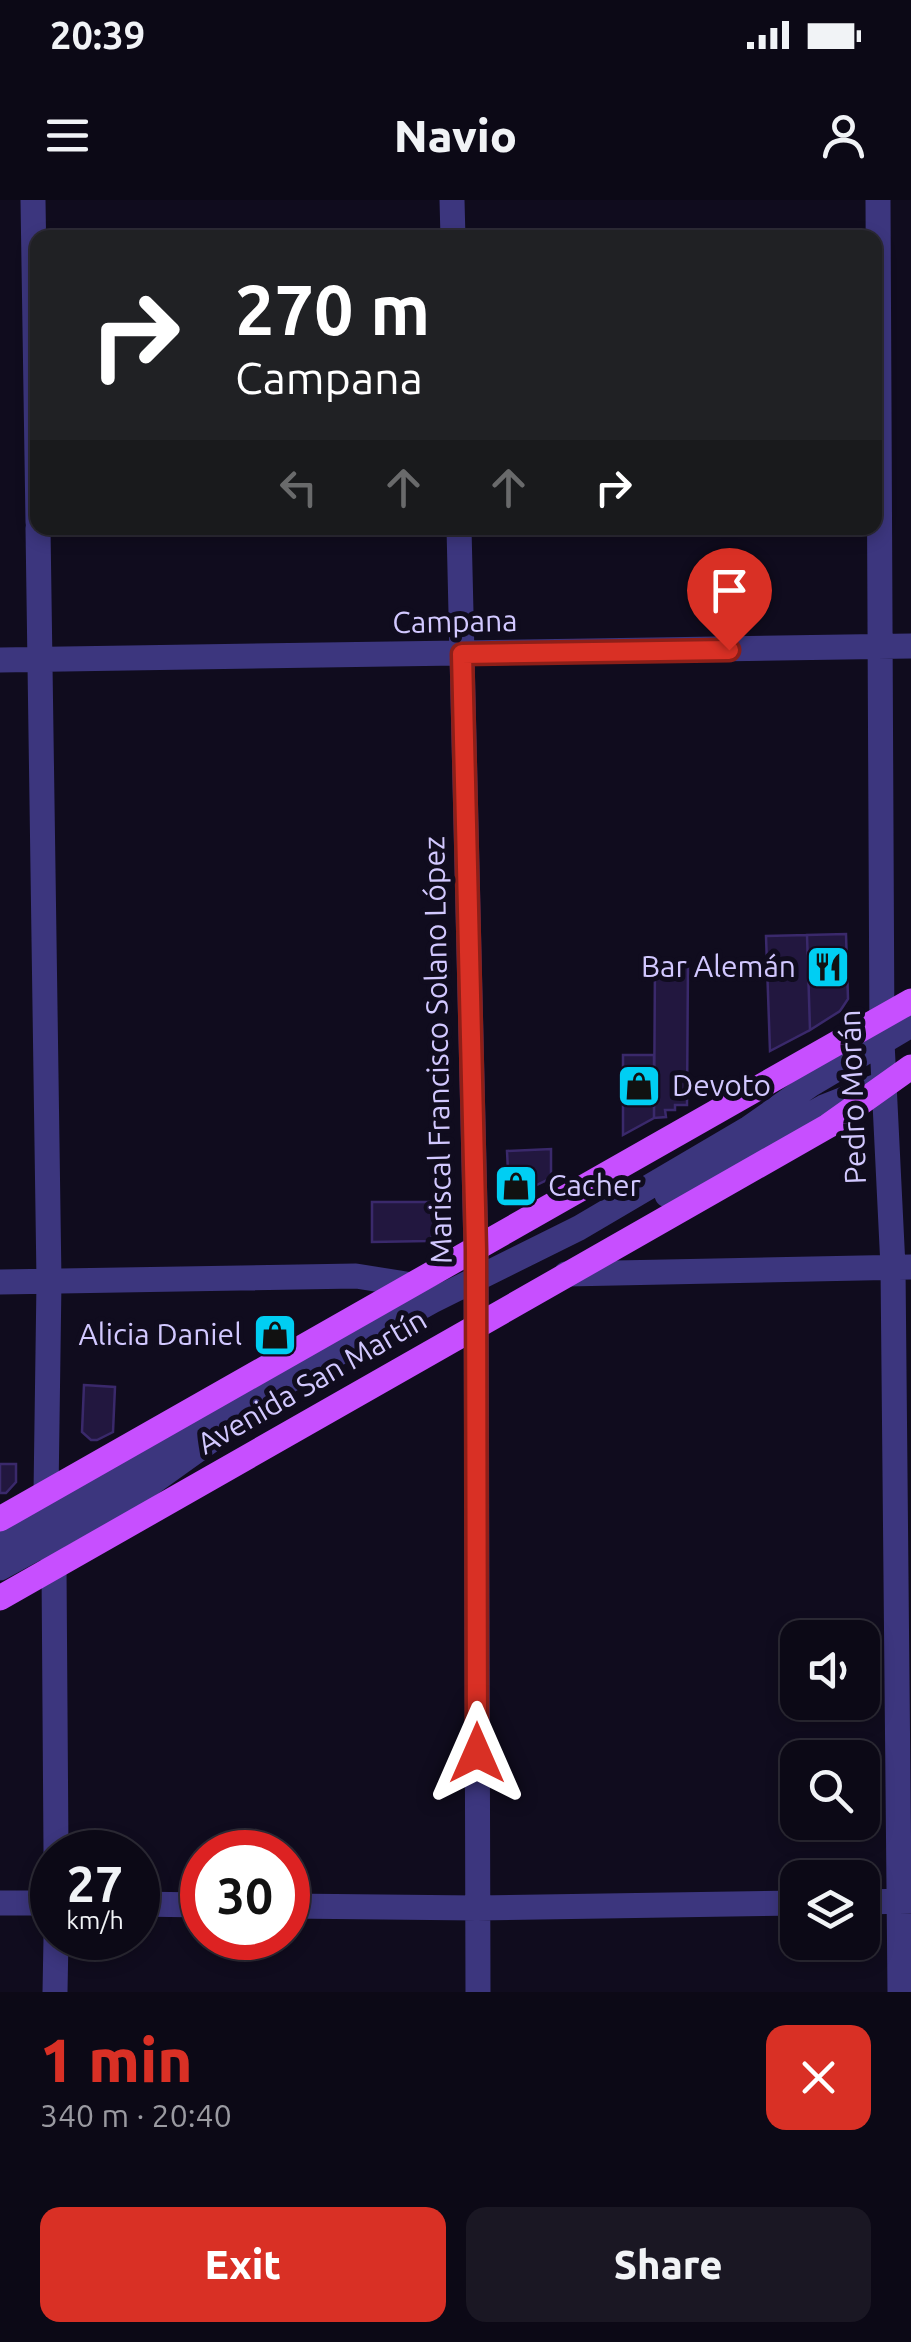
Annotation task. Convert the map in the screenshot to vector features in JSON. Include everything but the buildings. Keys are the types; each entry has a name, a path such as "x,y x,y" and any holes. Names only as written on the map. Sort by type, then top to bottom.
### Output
{"main road":[{"name":"Avenida San Martín","path":"0,1519 47,1503 412,1285 882,1030 911,1001"},
{"name":"Avenida San Martín","path":"0,1598 52,1555 476,1326 828,1126 911,1067"}],"street":[{"path":"33,200 33,230"},
{"path":"452,200 453,230"},
{"name":"Pedro Morán","path":"878,200 878,230"},
{"path":"38,535 50,1281 47,1503 52,1555 56,1830"},
{"name":"Mariscal Francisco Solano López","path":"459,535 476,1250 478,1992"},
{"name":"Pedro Morán","path":"880,535 882,1030 902,1267 904,1902 900,1992"},
{"name":"Campana","path":"0,660 911,646"},
{"path":"0,1568 52,1555 215,1438 749,1128 882,1030 911,1025"},
{"path":"0,1542 47,1503 432,1301 527,1274 824,1107 884,1083"},
{"path":"566,1274 902,1267"},
{"path":"0,1282 356,1276 412,1285"},
{"path":"0,1904 30,1903"},
{"path":"310,1906 780,1903"},
{"path":"55,1992 56,1960"}],"place":[{"name":"Bar Alemán","path":"828,967"},
{"name":"Devoto","path":"639,1086"},
{"name":"Cacher","path":"516,1186"},
{"name":"Alicia Daniel","path":"275,1335"}],"route":[{"path":"477,1753 476,1250 462,654 729,650"}]}
